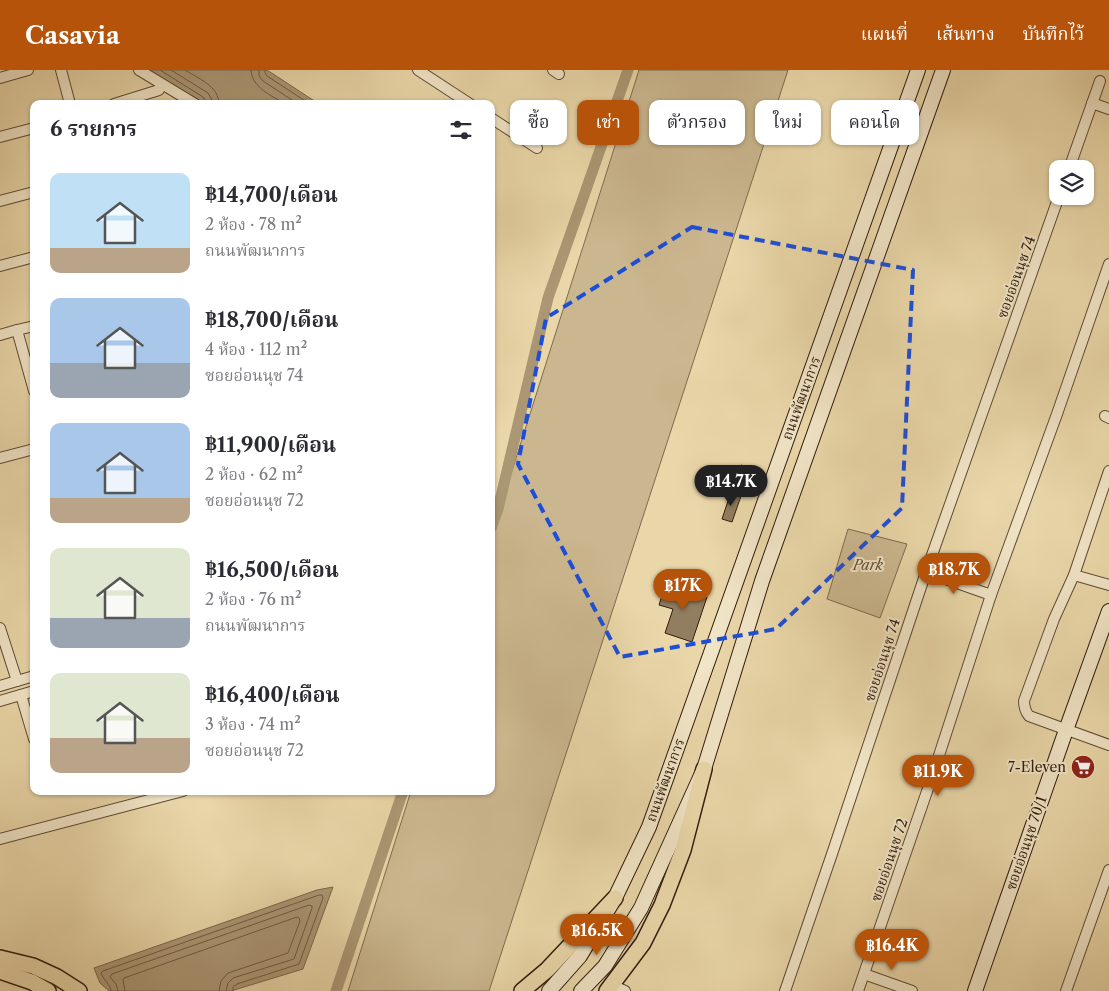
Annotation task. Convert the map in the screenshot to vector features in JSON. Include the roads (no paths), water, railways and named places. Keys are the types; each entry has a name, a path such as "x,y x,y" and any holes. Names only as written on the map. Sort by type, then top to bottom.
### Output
{"main road":[{"name":"ถนนพัฒนาการ","path":"549,991 580,956 615,898 649,827 918,70"},
{"name":"ถนนพัฒนาการ","path":"581,991 604,966 641,908 704,769 762,581 942,70"},
{"name":"ซอยอ่อนนุช 70/1","path":"975,991 1109,612"},
{"path":"615,989 643,944 662,905 683,850 704,769"},
{"path":"522,991 547,970 615,898"},
{"path":"0,958 33,966 57,977 79,991"},
{"path":"0,971 32,982 46,990"}],"street":[{"path":"0,78 28,70"},
{"path":"61,70 69,100"},
{"path":"139,70 188,100"},
{"path":"418,70 462,100"},
{"path":"1072,160 1100,82"},
{"path":"127,100 159,90"},
{"path":"1092,103 1109,109"},
{"path":"495,121 537,148"},
{"path":"0,137 30,129"},
{"path":"0,201 30,193"},
{"name":"ซอยอ่อนนุช 74","path":"785,991 926,572 1056,205"},
{"path":"0,266 30,258"},
{"name":"ซอยอ่อนนุช 72","path":"858,991 933,774 991,595 1054,423 1109,264"},
{"path":"0,334 30,327"},
{"path":"17,330 30,377"},
{"path":"0,458 30,450"},
{"path":"1109,471 1074,575 1054,619 1024,701 1024,707 1029,716 1109,745"},
{"path":"926,572 991,595"},
{"path":"1074,575 1109,586"},
{"path":"0,628 17,681"},
{"path":"0,686 30,677"},
{"path":"0,701 30,692"},
{"path":"21,695 30,725"},
{"path":"0,839 168,795"},
{"path":"1066,991 1109,870"},
{"path":"864,974 912,991"}],"water":[{"path":"150,70 267,70 313,100 198,100"},
{"path":"333,887 303,969 231,991 109,991 100,983 94,968 317,890"}],"waterway":[{"path":"495,517 548,298 628,70"},
{"path":"336,991 402,795"}],"place":[{"name":"7-Eleven","path":"1083,767"}],"park label":[{"name":"Park","path":"868,565"}]}
